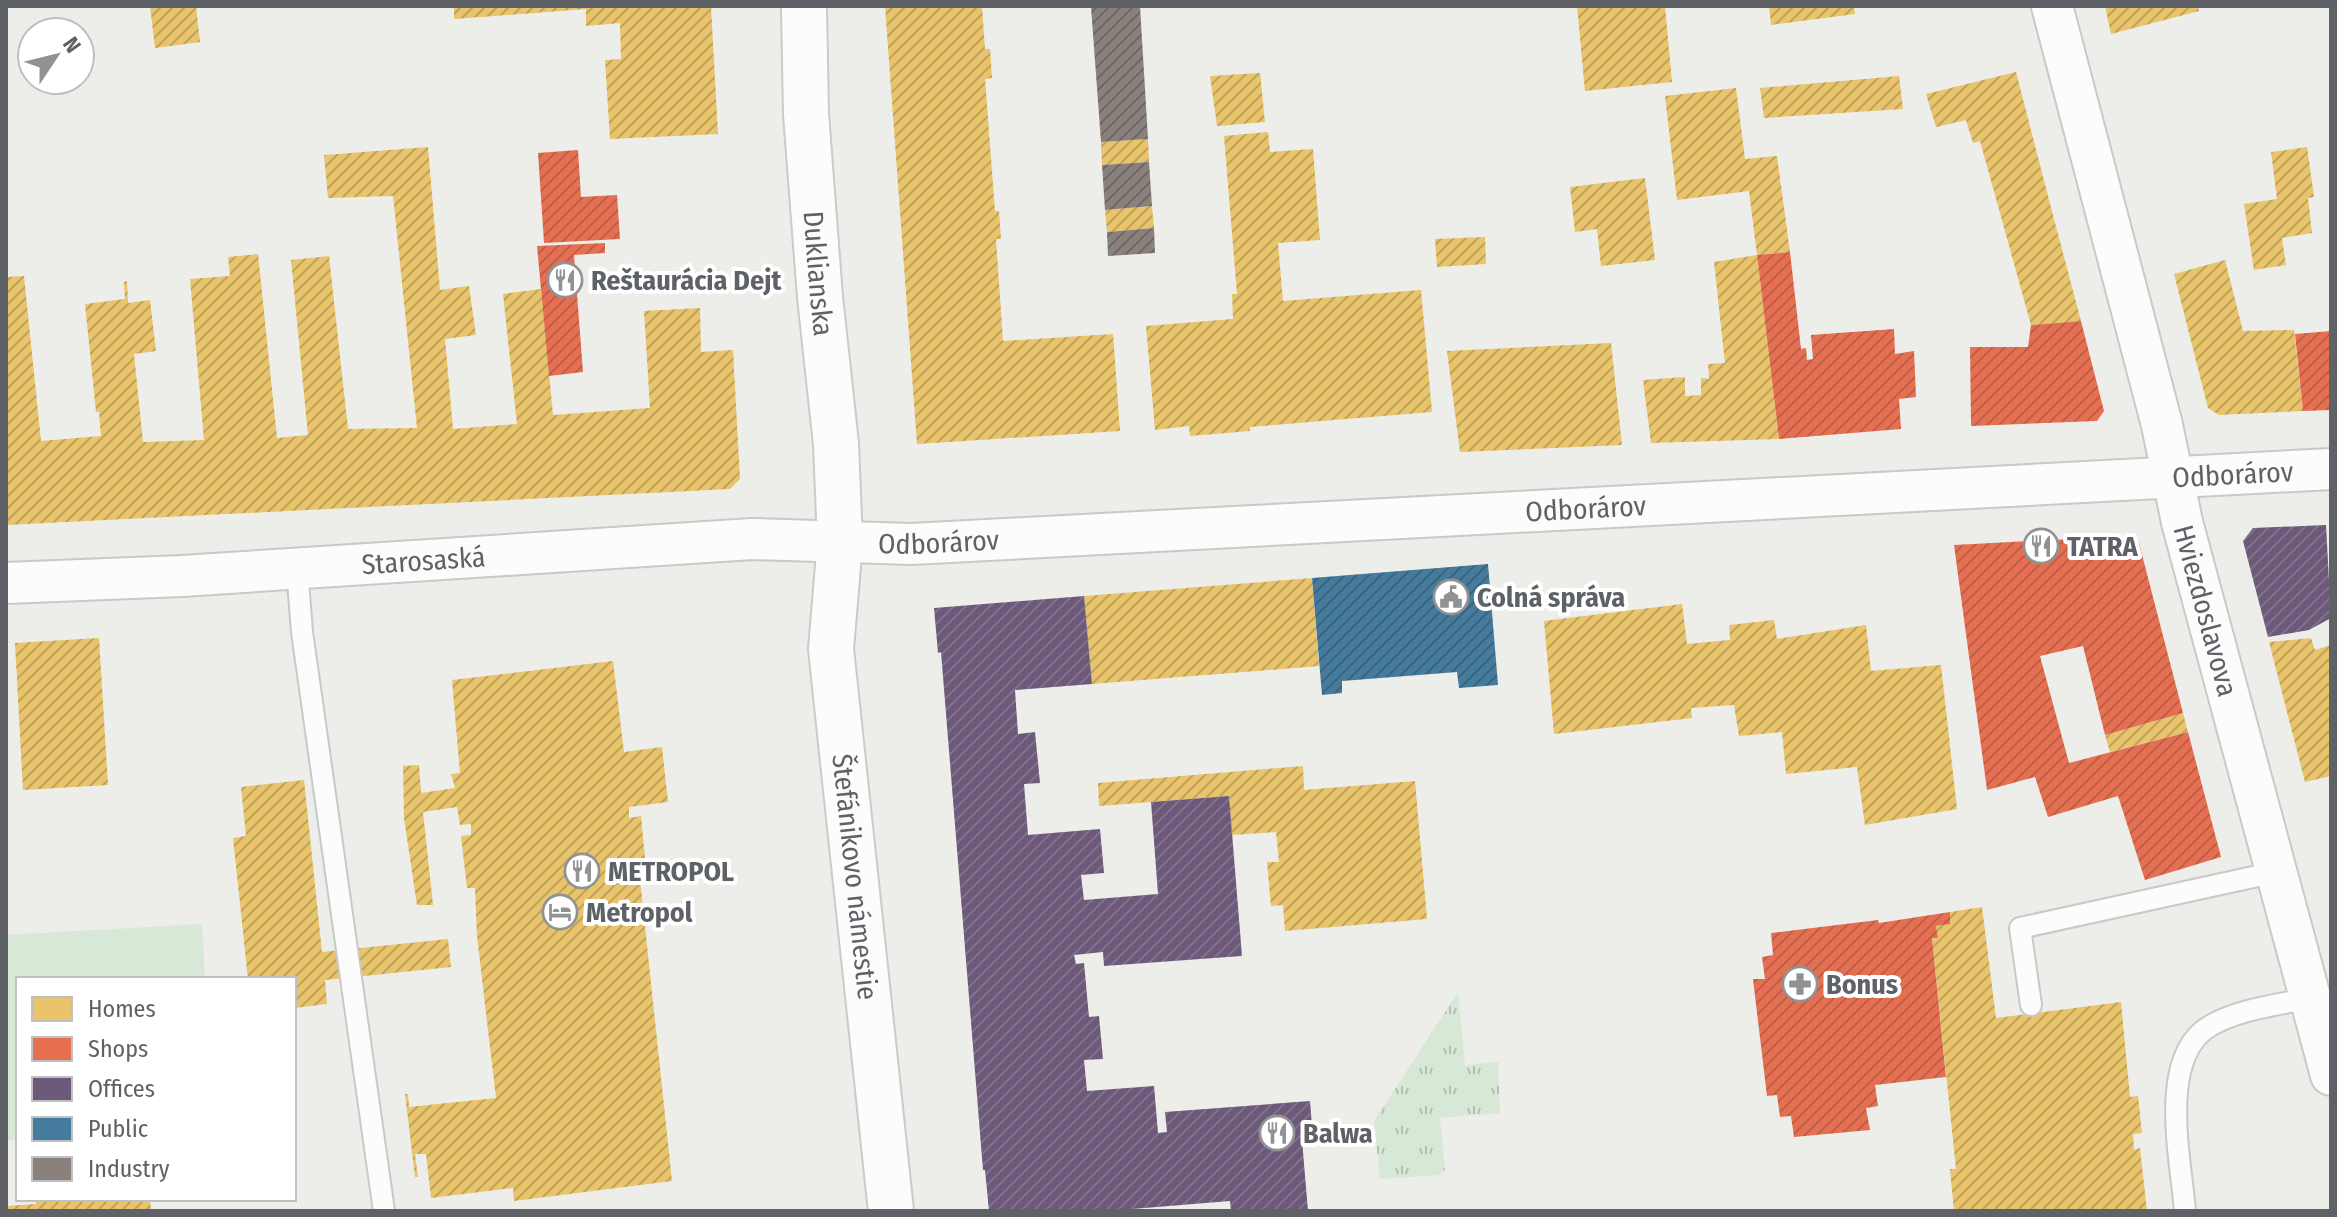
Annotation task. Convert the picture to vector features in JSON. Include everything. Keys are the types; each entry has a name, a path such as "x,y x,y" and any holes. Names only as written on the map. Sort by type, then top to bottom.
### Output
{"street":[{"name":"Duklianska","path":"804,6 806,114 820,297 836,444 840,542"},
{"name":"Hviezdoslavova","path":"2052,6 2175,479 2182,522 2331,1075"},
{"name":"Odborárov","path":"840,542 911,544 2331,469"},
{"name":"Starosaská","path":"6,583 752,539 840,542"},
{"name":"Štefánikovo námestie","path":"840,542 831,649 891,1211"}],"lane":[{"path":"297,568 302,632 384,1211"},
{"path":"2031,1005 2020,928 2276,872"},
{"path":"2185,1211 2176,1086 2182,1060 2193,1039 2209,1026 2232,1016 2310,998"}],"green space":[{"path":"202,924 205,977 16,977 16,1139 6,1140 6,935"},
{"path":"1458,992 1465,1065 1498,1062 1500,1113 1440,1118 1445,1170 1439,1175 1380,1179 1374,1121"}],"building: Homes":[{"path":"150,6 196,6 200,42 155,48"},
{"path":"454,6 711,6 718,134 610,139 605,60 621,59 620,23 586,26 586,9 454,19"},
{"path":"885,6 982,6 985,49 990,49 992,78 985,79 995,211 999,211 1001,239 996,239 1003,341 1113,334 1120,431 917,444"},
{"path":"1577,6 1665,6 1672,82 1585,91"},
{"path":"1769,6 1854,6 1855,14 1771,25"},
{"path":"2105,6 2198,6 2199,11 2111,34"},
{"path":"2016,72 2081,321 2031,325 1980,141 1973,143 1966,120 1936,127 1926,94"},
{"path":"1260,73 1265,122 1217,126 1210,76"},
{"path":"1899,76 1903,109 1764,118 1760,88"},
{"path":"1736,88 1745,159 1777,156 1790,252 1757,255 1749,191 1677,200 1665,96"},
{"path":"1268,132 1270,152 1313,149 1320,240 1278,243 1283,301 1421,290 1432,412 1250,427 1250,431 1190,436 1189,426 1155,430 1146,326 1233,319 1232,294 1237,294 1224,136"},
{"path":"1148,139 1149,162 1102,165 1101,142"},
{"path":"428,147 440,290 469,286 476,335 445,339 453,429 517,424 503,294 541,289 553,415 650,408 644,311 700,308 701,352 733,350 740,479 730,489 6,525 6,277 24,276 41,441 101,436 85,304 125,299 124,282 127,281 128,303 150,300 156,351 134,354 143,442 204,440 190,279 230,276 228,257 258,254 277,438 308,435 291,260 329,256 348,429 417,428 393,196 328,198 324,155"},
{"path":"2307,147 2314,197 2308,198 2312,233 2282,238 2286,265 2254,270 2244,204 2277,199 2271,152"},
{"path":"1645,178 1655,260 1601,266 1597,229 1575,232 1570,187"},
{"path":"1152,206 1154,228 1107,232 1105,210"},
{"path":"1485,237 1486,264 1437,267 1435,239"},
{"path":"1757,255 1779,439 1651,443 1643,380 1685,377 1685,396 1701,395 1701,378 1709,379 1708,364 1725,363 1714,262"},
{"path":"2225,260 2243,331 2294,330 2303,411 2219,415 2208,408 2174,274"},
{"path":"1611,343 1622,445 1460,452 1447,351"},
{"path":"1312,578 1319,666 1092,684 1084,596"},
{"path":"1682,604 1687,644 1730,640 1729,625 1774,620 1777,639 1866,625 1871,671 1941,665 1957,809 1865,825 1857,767 1786,774 1782,732 1739,736 1734,705 1691,708 1692,718 1554,734 1544,621"},
{"path":"99,638 108,785 23,790 15,643"},
{"path":"2311,638 2315,650 2331,645 2331,776 2305,782 2269,642"},
{"name":"Metropol","path":"613,661 624,752 662,747 668,802 629,807 629,818 641,816 646,869 639,870 672,1181 514,1201 513,1188 431,1198 426,1154 415,1154 418,1177 415,1177 405,1094 408,1094 409,1107 496,1098 477,936 475,888 467,888 461,836 471,835 471,824 460,825 457,807 423,812 433,905 417,905 404,818 403,766 419,765 421,793 455,788 451,774 460,773 452,680"},
{"path":"2183,713 2188,732 2110,752 2105,735"},
{"path":"1303,766 1304,790 1415,781 1427,919 1285,931 1283,905 1271,906 1267,862 1279,862 1276,832 1232,835 1229,796 1099,806 1098,783"},
{"path":"304,780 322,952 448,939 451,967 325,980 327,1004 296,1008 296,977 248,977 233,838 246,836 241,787"},
{"path":"1982,907 1996,1018 2121,1002 2130,1097 2138,1096 2142,1133 2133,1134 2134,1150 2140,1148 2147,1211 1954,1211 1950,1169 1956,1169 1932,938 1938,938 1936,926 1950,924 1950,912"},
{"path":"36,1201 150,1201 151,1211 6,1211 6,1206 36,1204"}],"building: Shops":[{"path":"578,150 581,197 617,195 620,239 544,243 538,153"},
{"path":"605,243 605,253 574,255 583,372 549,376 537,246"},
{"path":"1790,252 1801,349 1806,348 1807,360 1813,359 1811,335 1894,329 1895,354 1914,351 1916,397 1899,399 1901,429 1779,439 1757,255"},
{"path":"2081,321 2104,411 2097,421 1971,426 1970,347 2028,347 2031,325"},
{"path":"2331,331 2331,410 2303,411 2295,334"},
{"path":"2128,536 2139,543 2183,713 2105,735 2083,646 2040,656 2069,763 2188,732 2221,857 2145,880 2118,796 2048,817 2035,777 1987,790 1954,545"},
{"path":"1950,912 1950,924 1936,926 1938,938 1932,938 1946,1077 1875,1085 1878,1106 1866,1108 1870,1130 1794,1137 1791,1116 1780,1117 1777,1095 1767,1096 1753,979 1765,979 1762,957 1773,955 1771,933 1878,920 1879,923"}],"building: Offices":[{"path":"2326,525 2331,618 2309,630 2268,637 2243,541 2253,528"},
{"path":"1084,596 1092,684 1015,690 1018,734 1035,732 1040,783 1024,784 1028,835 1100,829 1104,873 1081,875 1084,900 1158,894 1151,802 1229,796 1242,956 1104,966 1103,952 1074,955 1076,964 1084,963 1089,1017 1099,1016 1103,1059 1084,1060 1087,1091 1154,1086 1158,1133 1167,1132 1165,1112 1310,1101 1313,1139 1302,1140 1308,1211 1231,1211 1230,1201 1108,1211 989,1211 983,1170 941,652 938,653 934,608"}],"building: Public":[{"path":"1488,564 1498,685 1459,688 1457,672 1342,681 1342,693 1322,695 1312,578"}],"building: Industry":[{"path":"1140,6 1148,139 1101,142 1091,7"},
{"path":"1149,162 1152,206 1105,210 1102,165"},
{"path":"1154,228 1155,253 1108,256 1107,232"}],"place":[{"name":"Reštaurácia Dejt","path":"565,280"},
{"name":"TATRA","path":"2041,546"},
{"name":"Colná správa","path":"1451,597"},
{"name":"METROPOL","path":"582,871"},
{"name":"Metropol","path":"560,912"},
{"name":"Bonus","path":"1800,984"},
{"name":"Balwa","path":"1277,1133"}]}
